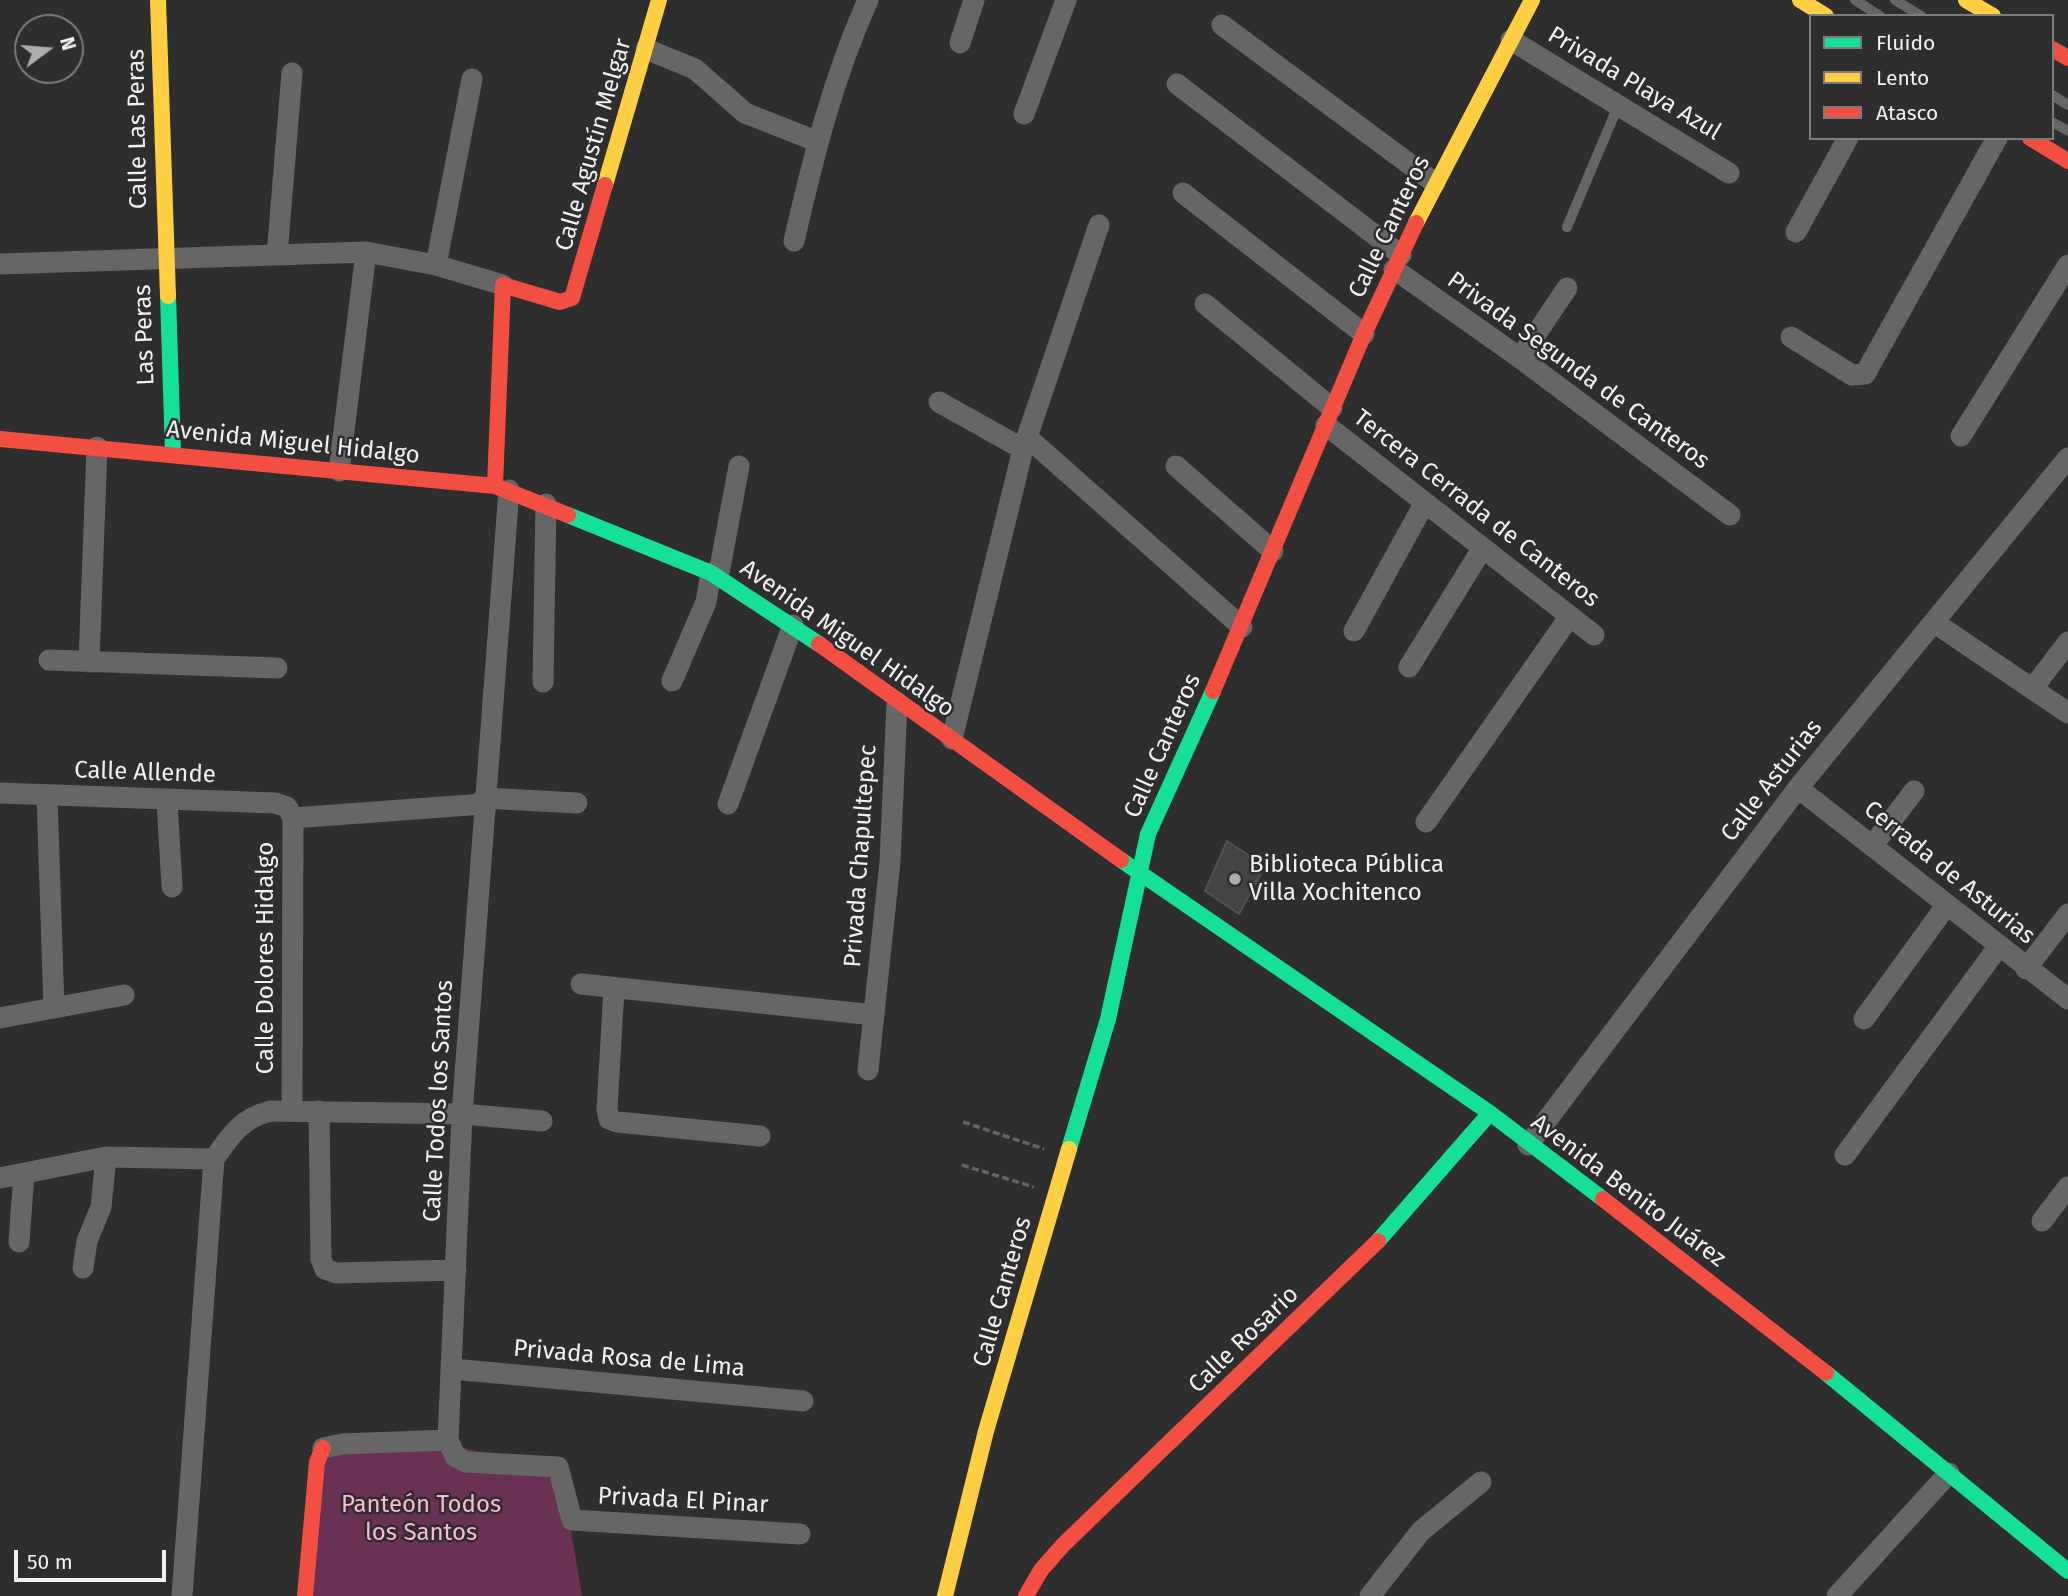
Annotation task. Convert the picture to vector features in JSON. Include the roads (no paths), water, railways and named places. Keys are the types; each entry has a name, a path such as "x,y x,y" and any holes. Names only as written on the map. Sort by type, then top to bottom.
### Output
{"street":[{"name":"Calle Las Peras","path":"158,0 164,256"},
{"name":"Calle Agustín Melgar","path":"503,285 560,302 569,301 574,294 659,0"},
{"path":"794,241 816,141 848,44 868,0"},
{"path":"960,43 974,0"},
{"path":"1024,114 1066,0"},
{"name":"Calle Canteros","path":"945,1596 986,1431 1108,1019 1148,834 1242,627 1364,334 1435,183 1532,0"},
{"path":"1800,0 1823,14"},
{"path":"1222,25 1435,183"},
{"name":"Privada Playa Azul","path":"1511,40 1729,173"},
{"path":"646,49 695,69 744,113 816,141"},
{"path":"277,255 292,73"},
{"path":"436,265 472,79"},
{"name":"Privada Segunda de Canteros","path":"1177,84 1520,358 1730,515"},
{"path":"1796,232 1847,140"},
{"path":"1791,337 1856,376 1865,374 1996,140"},
{"path":"2033,140 2068,161"},
{"path":"1183,193 1364,334"},
{"path":"952,739 1025,443 1098,225"},
{"path":"0,264 164,256 366,252 436,265 503,285 502,488"},
{"path":"339,471 366,252"},
{"name":"Las Peras","path":"164,256 173,453"},
{"path":"1961,436 2068,265"},
{"path":"1520,358 1567,288"},
{"name":"Tercera Cerrada de Canteros","path":"1205,304 1424,504 1594,635"},
{"path":"939,402 1025,443 1242,627"},
{"name":"Avenida Miguel Hidalgo","path":"0,439 173,453 502,488 546,504 715,576 793,625 897,702 1141,874"},
{"path":"89,662 97,447"},
{"name":"Calle Asturias","path":"1528,1145 1798,788 2068,458"},
{"path":"672,681 715,576 739,466"},
{"path":"1176,466 1273,551"},
{"name":"Calle Todos los Santos","path":"448,1440 462,1114 502,488"},
{"path":"543,682 546,504"},
{"path":"1354,631 1424,504"},
{"path":"1409,667 1482,549"},
{"path":"1426,822 1570,616"},
{"path":"1935,623 2068,713"},
{"path":"728,804 793,625"},
{"path":"2033,688 2068,642"},
{"path":"49,660 277,668"},
{"name":"Privada Chapultepec","path":"868,1070 890,862 897,702"},
{"name":"Cerrada de Asturias","path":"1798,788 2026,969 2068,999"},
{"path":"1873,845 1914,791"},
{"name":"Calle Allende","path":"0,793 275,803 290,813 484,801 577,803"},
{"path":"47,796 54,1008"},
{"path":"167,801 172,887"},
{"name":"Calle Dolores Hidalgo","path":"290,813 292,1111"},
{"name":"Avenida Benito Juárez","path":"1141,874 1490,1113 1528,1145 1753,1313 2068,1571"},
{"path":"1864,1019 1947,906"},
{"path":"2026,969 2068,915"},
{"path":"1845,1155 1999,946"},
{"path":"581,984 874,1015"},
{"path":"614,989 607,1109 609,1119 760,1136"},
{"path":"0,1018 124,995"},
{"path":"182,1596 214,1159 239,1125 247,1119 271,1111 462,1114 542,1121"},
{"path":"319,1111 321,1259 325,1269 336,1273 456,1270"},
{"name":"Calle Rosario","path":"1026,1596 1041,1570 1063,1545 1376,1243 1490,1113"},
{"path":"0,1178 106,1157 214,1159"},
{"path":"83,1268 87,1241 101,1207 106,1157"},
{"path":"19,1242 24,1173"},
{"path":"2042,1221 2068,1187"},
{"name":"Privada Rosa de Lima","path":"452,1369 803,1401"},
{"path":"305,1596 317,1462 323,1448 342,1444 448,1440"},
{"name":"Privada El Pinar","path":"448,1440 455,1456 466,1462 558,1467 572,1520 800,1534"},
{"path":"1837,1596 1949,1473"},
{"path":"1370,1596 1422,1531 1481,1482"}],"lane":[{"path":"1855,0 1877,14"},
{"path":"1895,0 1919,14"},
{"path":"1567,227 1618,106"}],"place":[{"name":"Biblioteca Pública Villa Xochitenco","path":"1235,879"}],"park label":[{"name":"Panteón Todos los Santos","path":"421,1519"}]}
